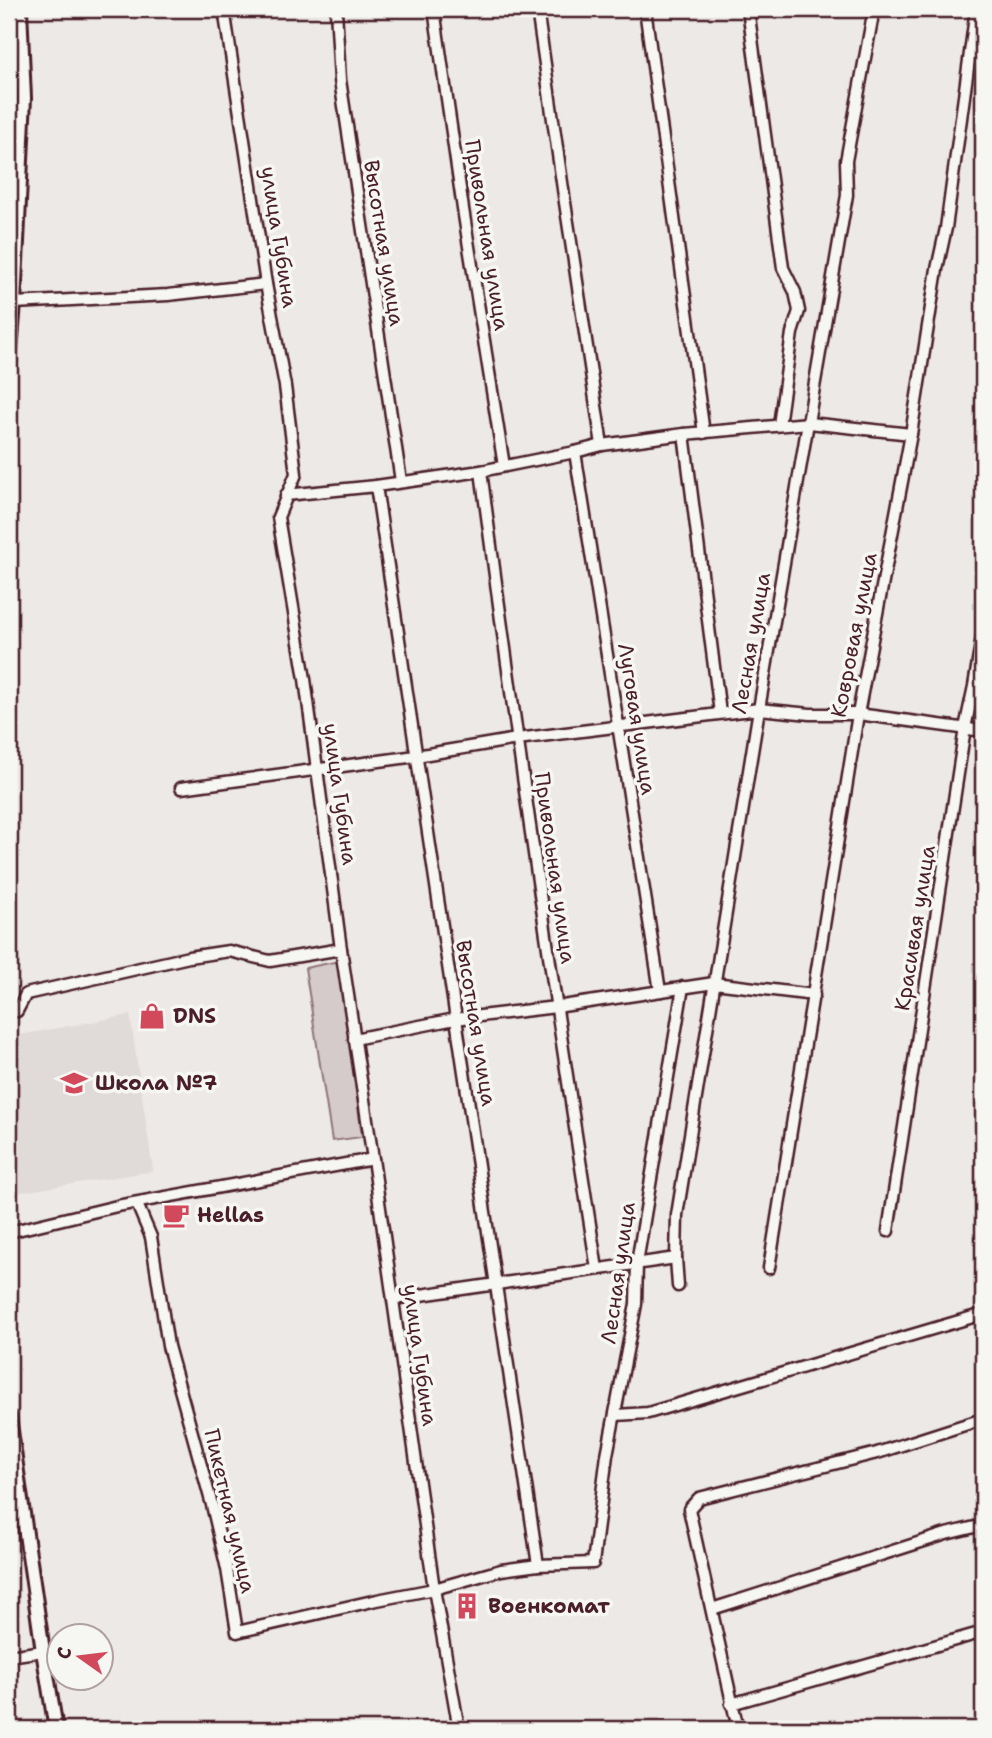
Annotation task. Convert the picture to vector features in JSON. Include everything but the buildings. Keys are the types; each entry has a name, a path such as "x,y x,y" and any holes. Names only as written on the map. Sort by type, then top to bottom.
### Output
{"street":[{"path":"9,363 24,98 20,9"},
{"name":"улица Губина","path":"224,9 266,284 285,386 296,474 278,517 303,667 434,1589 459,1729"},
{"name":"Высотная улица","path":"336,9 340,80 401,481"},
{"name":"Привольная улица","path":"434,9 461,201 505,466"},
{"path":"537,9 602,445"},
{"path":"645,9 704,433"},
{"path":"748,9 783,268 795,292 799,311 792,332 779,425"},
{"name":"Лесная улица","path":"678,1286 677,1215 848,195 846,161 874,9"},
{"name":"Ковровая улица","path":"769,1268 858,714 911,434 946,228 976,9"},
{"path":"14,303 157,296 266,284"},
{"path":"286,495 481,471 602,445 684,434 809,424 911,434"},
{"path":"684,434 720,713"},
{"name":"Луговая улица","path":"575,452 660,991"},
{"name":"Привольная улица","path":"481,471 517,739 597,1269"},
{"name":"Высотная улица","path":"376,486 538,1565"},
{"name":"Красивая улица","path":"888,1231 965,728 983,631"},
{"path":"181,788 416,756 517,739 760,709 810,714 858,714 983,731"},
{"path":"9,1012 17,1011 26,994 189,957 229,951 270,961 341,949"},
{"path":"354,1039 455,1019 714,983 814,995"},
{"name":"Лесная улица","path":"538,1565 593,1563 607,1455 636,1304 637,1264 683,987"},
{"path":"9,1232 117,1206 373,1159"},
{"name":"Пикетная улица","path":"137,1204 151,1237 169,1346 212,1505 227,1569 237,1632 434,1589"},
{"path":"393,1299 676,1258"},
{"path":"616,1415 648,1413 983,1314"},
{"path":"9,1417 56,1729"},
{"path":"738,1729 689,1509 699,1498 877,1453 983,1419"},
{"path":"712,1609 983,1525"},
{"path":"434,1589 501,1570 538,1565"},
{"path":"731,1704 983,1632"},
{"path":"9,1657 43,1651"}],"shaded area":[{"path":"339,961 362,1137 332,1141 305,968"},
{"name":"Школа №7","path":"130,1015 153,1171 9,1194 9,1037"}],"place":[{"name":"DNS","path":"152,1016"},
{"name":"Школа №7","path":"74,1083"},
{"name":"Hellas","path":"176,1215"},
{"name":"Военкомат","path":"467,1606"}]}
